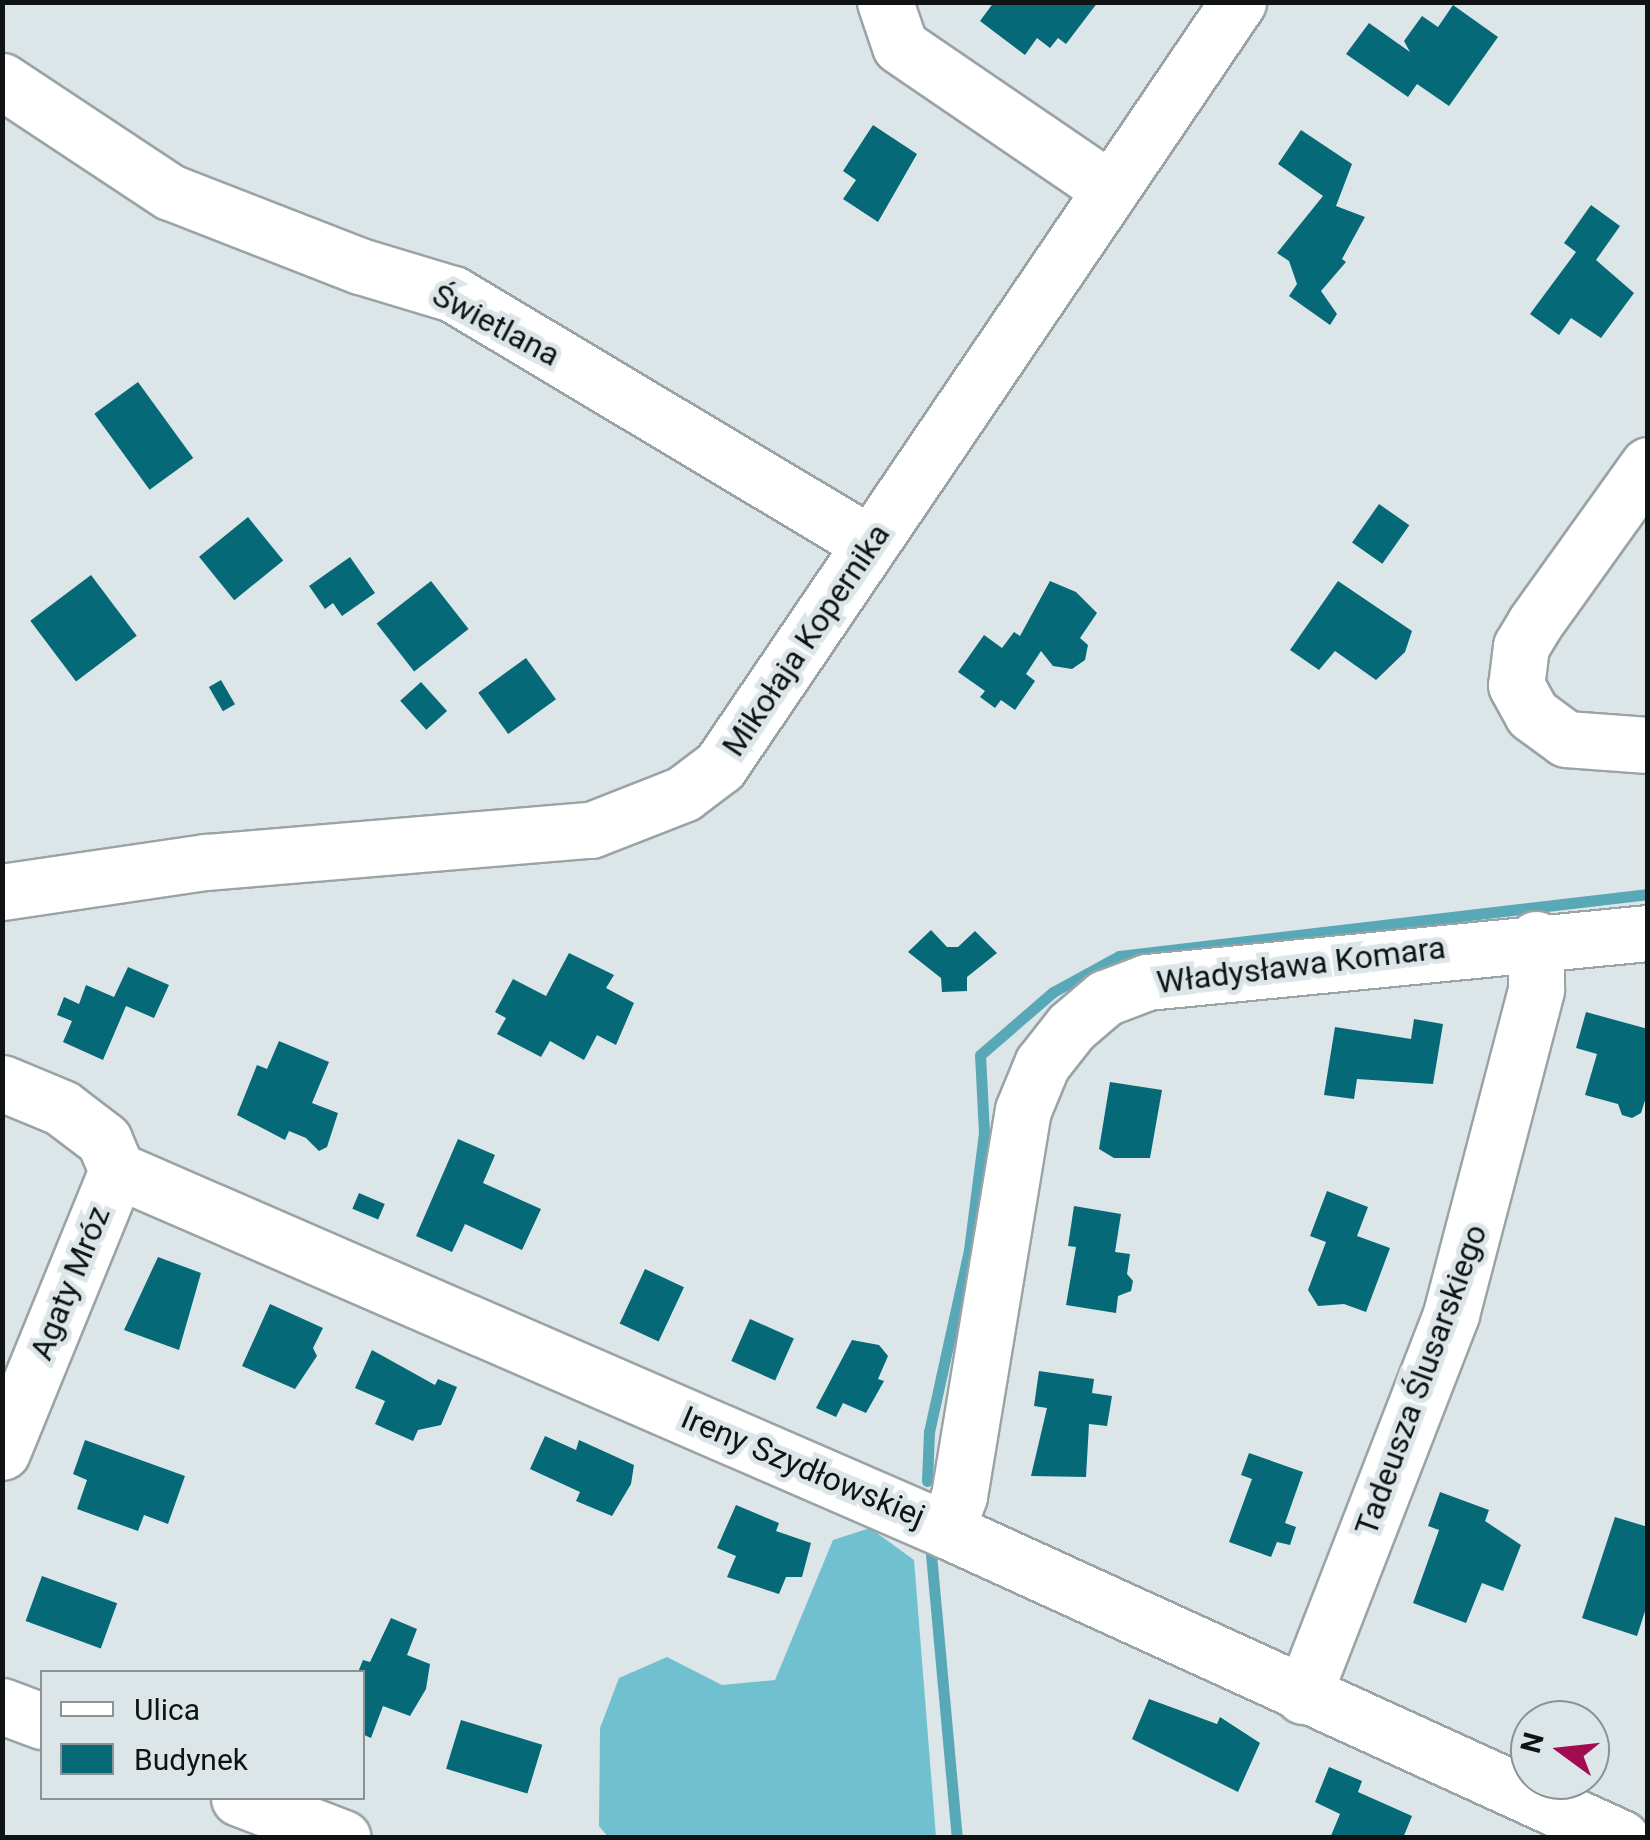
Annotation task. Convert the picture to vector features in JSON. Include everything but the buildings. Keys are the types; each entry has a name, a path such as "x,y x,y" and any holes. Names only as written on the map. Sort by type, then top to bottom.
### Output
{"street":[{"path":"885,2 900,46 1111,190"},
{"name":"Mikołaja Kopernika","path":"2,892 206,862 591,830 684,794 720,766 1238,2"},
{"name":"Świetlana","path":"2,82 170,192 343,260 453,294 870,544"},
{"path":"1648,465 1521,646 1516,685 1532,714 1566,739 1648,744"},
{"name":"Władysława Komara","path":"946,1530 959,1496 1023,1110 1042,1064 1071,1027 1105,998 1148,982 1536,939 1648,933"},
{"name":"Tadeusza Ślusarskiego","path":"1303,1696 1451,1314 1536,989 1536,939"},
{"path":"2,1082 62,1108 104,1140 117,1170"},
{"name":"Ireny Szydłowskiej","path":"117,1170 946,1530 1303,1696 1622,1838"},
{"name":"Agaty Mróz","path":"2,1452 117,1170"},
{"path":"2,1706 40,1720"},
{"path":"243,1800 344,1838"}],"shaded area":[{"path":"870,1528 914,1560 936,1837 608,1837 599,1826 600,1728 619,1678 667,1657 722,1685 775,1680 833,1540"}],"waterway":[{"path":"927,1481 929,1432 969,1250 984,1133 980,1055 1053,992 1119,956 1648,894"},
{"path":"931,1554 957,1838"}]}
